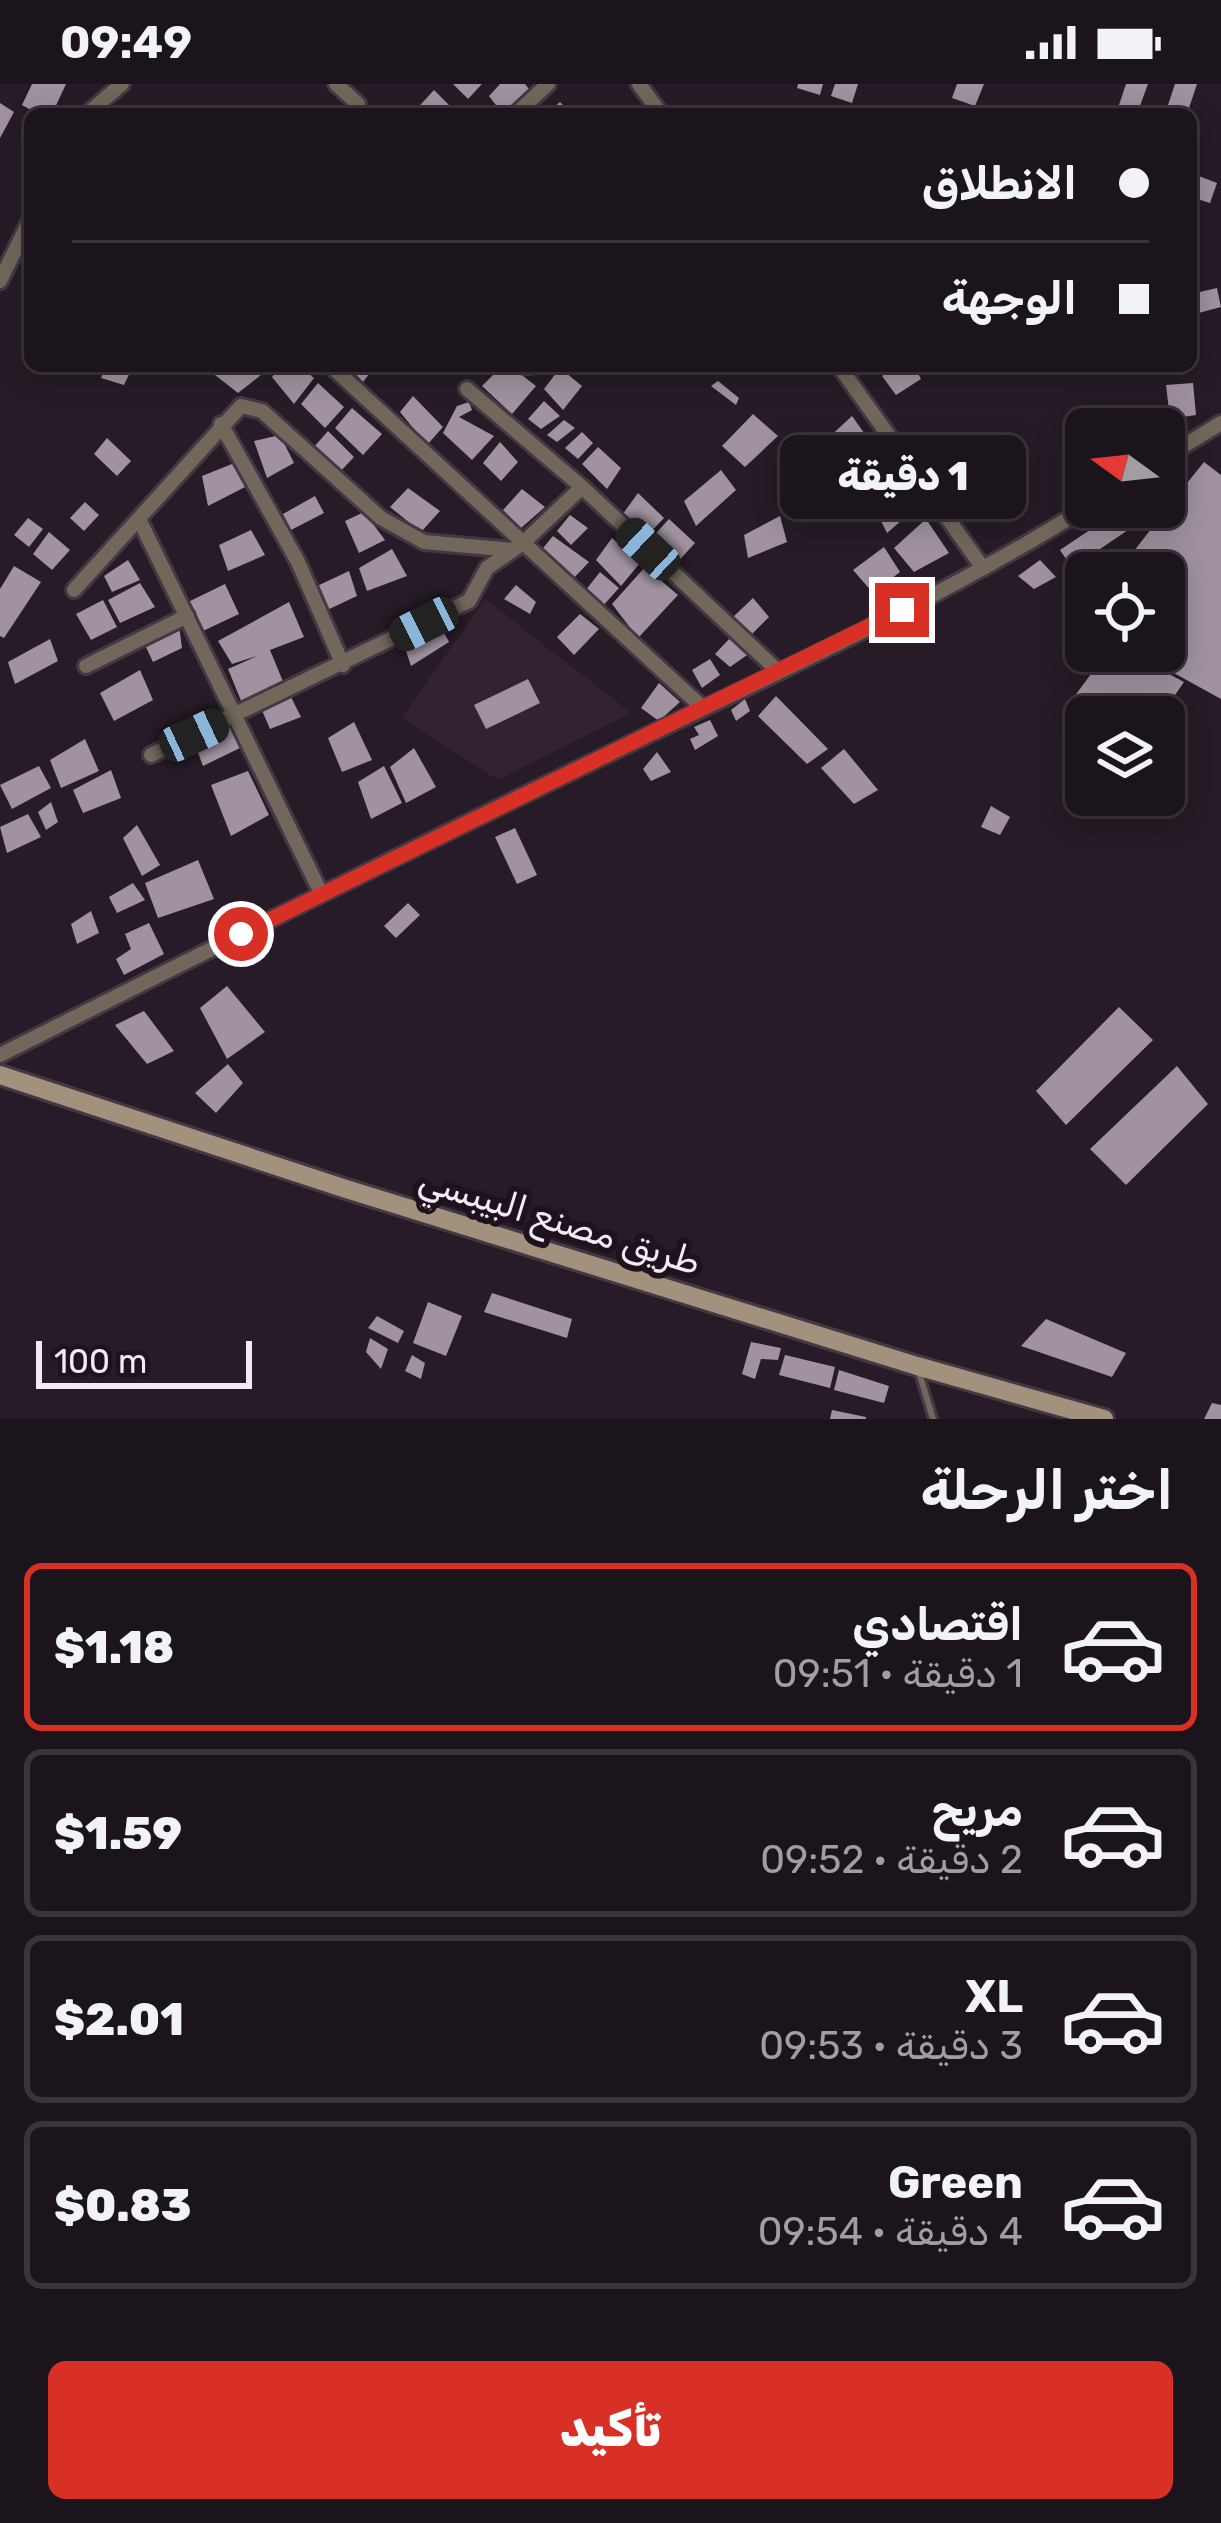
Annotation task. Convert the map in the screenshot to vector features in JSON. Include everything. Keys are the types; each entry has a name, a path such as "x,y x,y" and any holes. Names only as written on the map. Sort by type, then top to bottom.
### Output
{"main road":[{"name":"طريق مصنع البيبسي","path":"0,1075 1063,1414 1104,1419"}],"street":[{"path":"94,108 122,84"},
{"path":"336,84 358,104"},
{"path":"522,108 548,84"},
{"path":"639,84 657,108"},
{"path":"0,281 24,232"},
{"path":"337,372 518,546 703,708"},
{"path":"843,372 983,568"},
{"path":"466,389 582,487 779,672"},
{"path":"74,590 241,406 254,406 381,518 424,542 518,546"},
{"path":"1185,445 1221,422"},
{"path":"221,424 298,562 343,665"},
{"path":"151,755 470,601 481,574 582,487"},
{"path":"139,519 321,893"},
{"path":"0,1054 779,672 983,568 1065,520"},
{"path":"86,666 188,616"}],"lane":[{"path":"917,1366 933,1419"}],"shaded area":[{"path":"485,599 631,713 498,780 402,718"}],"building":[{"path":"32,84 66,84 55,108 22,105"},
{"path":"453,84 482,84 468,99"},
{"path":"500,84 525,84 529,89 508,108 498,108 489,96"},
{"path":"798,84 823,84 820,95 797,88"},
{"path":"835,84 858,84 852,103 831,96"},
{"path":"957,84 984,84 975,106 952,98"},
{"path":"1126,84 1148,84 1139,108 1118,108"},
{"path":"1175,84 1197,84 1189,108 1167,108"},
{"path":"434,90 449,105 447,108 418,108"},
{"path":"0,103 14,112 0,138"},
{"path":"1197,175 1217,183 1210,203 1197,199"},
{"path":"1217,288 1221,307 1197,313 1197,293"},
{"path":"104,372 130,372 124,385 101,378"},
{"path":"257,372 261,375 238,393 215,375"},
{"path":"276,372 307,372 314,378 294,404 272,377"},
{"path":"496,372 518,372 536,386 512,414 482,386"},
{"path":"557,372 565,372 582,386 563,410 544,389"},
{"path":"917,372 921,379 896,395 882,376"},
{"path":"718,381 739,398 736,405 711,386"},
{"path":"318,383 344,407 325,428 301,404"},
{"path":"1193,383 1196,415 1185,417 1185,408 1169,408 1166,385"},
{"path":"413,396 443,427 427,445 400,412"},
{"path":"544,401 560,416 541,429 528,419"},
{"path":"469,402 472,410 459,417 494,436 472,460 443,433 457,406"},
{"path":"352,408 382,434 363,455 335,428"},
{"path":"753,414 778,436 745,467 722,446"},
{"path":"852,416 877,451 836,482 812,453"},
{"path":"564,420 575,428 557,442 547,435"},
{"path":"328,431 354,457 339,473 314,447"},
{"path":"582,432 593,443 578,459 565,448"},
{"path":"280,435 294,463 267,478 254,441"},
{"path":"107,438 131,461 117,476 94,454"},
{"path":"500,442 518,462 501,481 483,463"},
{"path":"598,447 621,468 607,489 582,464"},
{"path":"237,462 249,485 208,506 202,476"},
{"path":"1204,462 1221,475 1221,699 1172,672 1185,672 1185,552 1133,552 1152,528 1185,528 1185,486"},
{"path":"721,470 736,490 696,526 684,501"},
{"path":"408,488 440,511 421,532 390,507"},
{"path":"522,489 545,507 521,528 503,510"},
{"path":"638,493 664,518 644,539 620,518"},
{"path":"906,494 916,508 887,533 878,515"},
{"path":"315,496 324,513 291,530 283,514"},
{"path":"85,502 99,515 84,531 70,518"},
{"path":"364,512 385,540 359,553 345,521"},
{"path":"570,515 588,528 571,545 557,531"},
{"path":"780,516 787,542 748,558 744,535"},
{"path":"28,518 43,529 29,547 14,535"},
{"path":"669,519 695,543 674,566 647,543"},
{"path":"926,519 949,553 914,572 894,548"},
{"path":"1093,528 1131,528 1096,552 1065,552 1065,558 1060,550"},
{"path":"251,530 265,555 228,571 219,545"},
{"path":"49,532 70,550 52,570 33,554"},
{"path":"553,536 589,562 571,581 539,553"},
{"path":"612,538 640,563 621,586 596,560"},
{"path":"884,547 900,572 873,593 853,570"},
{"path":"392,549 407,576 367,591 359,568"},
{"path":"128,560 140,580 112,592 104,576"},
{"path":"1040,560 1056,577 1034,589 1018,576"},
{"path":"14,566 41,582 4,638 0,636 0,589"},
{"path":"645,567 678,595 638,638 612,604"},
{"path":"349,571 357,596 325,611 315,587"},
{"path":"600,572 619,588 601,608 585,591"},
{"path":"140,583 155,607 120,623 108,600"},
{"path":"225,584 239,614 203,631 188,602"},
{"path":"516,585 536,602 530,614 504,599"},
{"path":"753,598 769,617 749,637 732,618"},
{"path":"103,600 117,627 91,640 76,614"},
{"path":"289,602 304,637 270,650 284,684 242,703 228,669 257,656 232,664 218,641"},
{"path":"580,614 599,629 574,655 557,637"},
{"path":"438,622 449,642 411,666 403,642"},
{"path":"179,625 182,648 153,662 144,643"},
{"path":"732,636 750,653 730,667 715,654"},
{"path":"50,639 58,661 15,684 8,662"},
{"path":"710,659 720,675 702,688 692,670"},
{"path":"140,670 153,700 114,721 100,693"},
{"path":"1092,672 1165,672 1184,682 1174,696 1075,696"},
{"path":"528,679 540,703 486,729 474,705"},
{"path":"659,683 680,702 659,721 641,708"},
{"path":"290,695 301,717 270,729 261,708"},
{"path":"776,696 828,749 807,764 758,716"},
{"path":"745,699 750,711 736,721 731,710"},
{"path":"710,720 718,736 695,750 690,739 699,735 694,727"},
{"path":"354,722 372,760 342,772 328,738"},
{"path":"232,725 240,748 203,766 193,739"},
{"path":"85,739 99,771 61,788 50,760"},
{"path":"414,748 436,787 406,803 390,767"},
{"path":"844,749 878,790 854,804 821,768"},
{"path":"657,752 671,772 651,781 643,769"},
{"path":"39,766 51,788 12,809 0,785"},
{"path":"384,766 402,803 371,819 358,782"},
{"path":"111,770 121,798 83,813 73,790"},
{"path":"248,771 269,815 231,836 211,785"},
{"path":"51,802 58,822 46,830 38,812"},
{"path":"991,806 1010,817 1000,835 981,827"},
{"path":"28,814 41,837 7,853 0,827"},
{"path":"137,825 160,865 142,876 123,838"},
{"path":"515,828 537,875 517,884 495,837"},
{"path":"198,860 214,899 158,918 145,883"},
{"path":"133,883 145,900 117,913 109,897"},
{"path":"408,903 420,915 396,938 384,926"},
{"path":"91,911 99,933 77,944 71,924"},
{"path":"149,923 164,954 124,975 116,959 131,949 125,934"},
{"path":"227,986 265,1032 227,1059 200,1008"},
{"path":"1119,1007 1153,1040 1066,1125 1036,1091"},
{"path":"144,1011 174,1051 147,1064 115,1025"},
{"path":"228,1064 243,1083 216,1113 195,1093"},
{"path":"1177,1066 1208,1104 1126,1185 1090,1149"},
{"path":"492,1293 572,1319 567,1338 484,1312"},
{"path":"428,1302 462,1316 446,1356 413,1343"},
{"path":"377,1316 404,1331 398,1343 368,1328"},
{"path":"1046,1319 1126,1353 1112,1377 1021,1346"},
{"path":"370,1338 388,1349 381,1369 366,1352"},
{"path":"751,1342 781,1348 778,1360 761,1359 755,1379 742,1374"},
{"path":"412,1355 425,1363 421,1379 405,1371"},
{"path":"785,1355 835,1367 830,1388 779,1375"},
{"path":"839,1370 889,1386 884,1403 834,1390"},
{"path":"1212,1403 1221,1405 1221,1419 1204,1419"},
{"path":"832,1410 866,1417 866,1419 830,1419"}],"route":[{"path":"241,934 902,610"}]}
